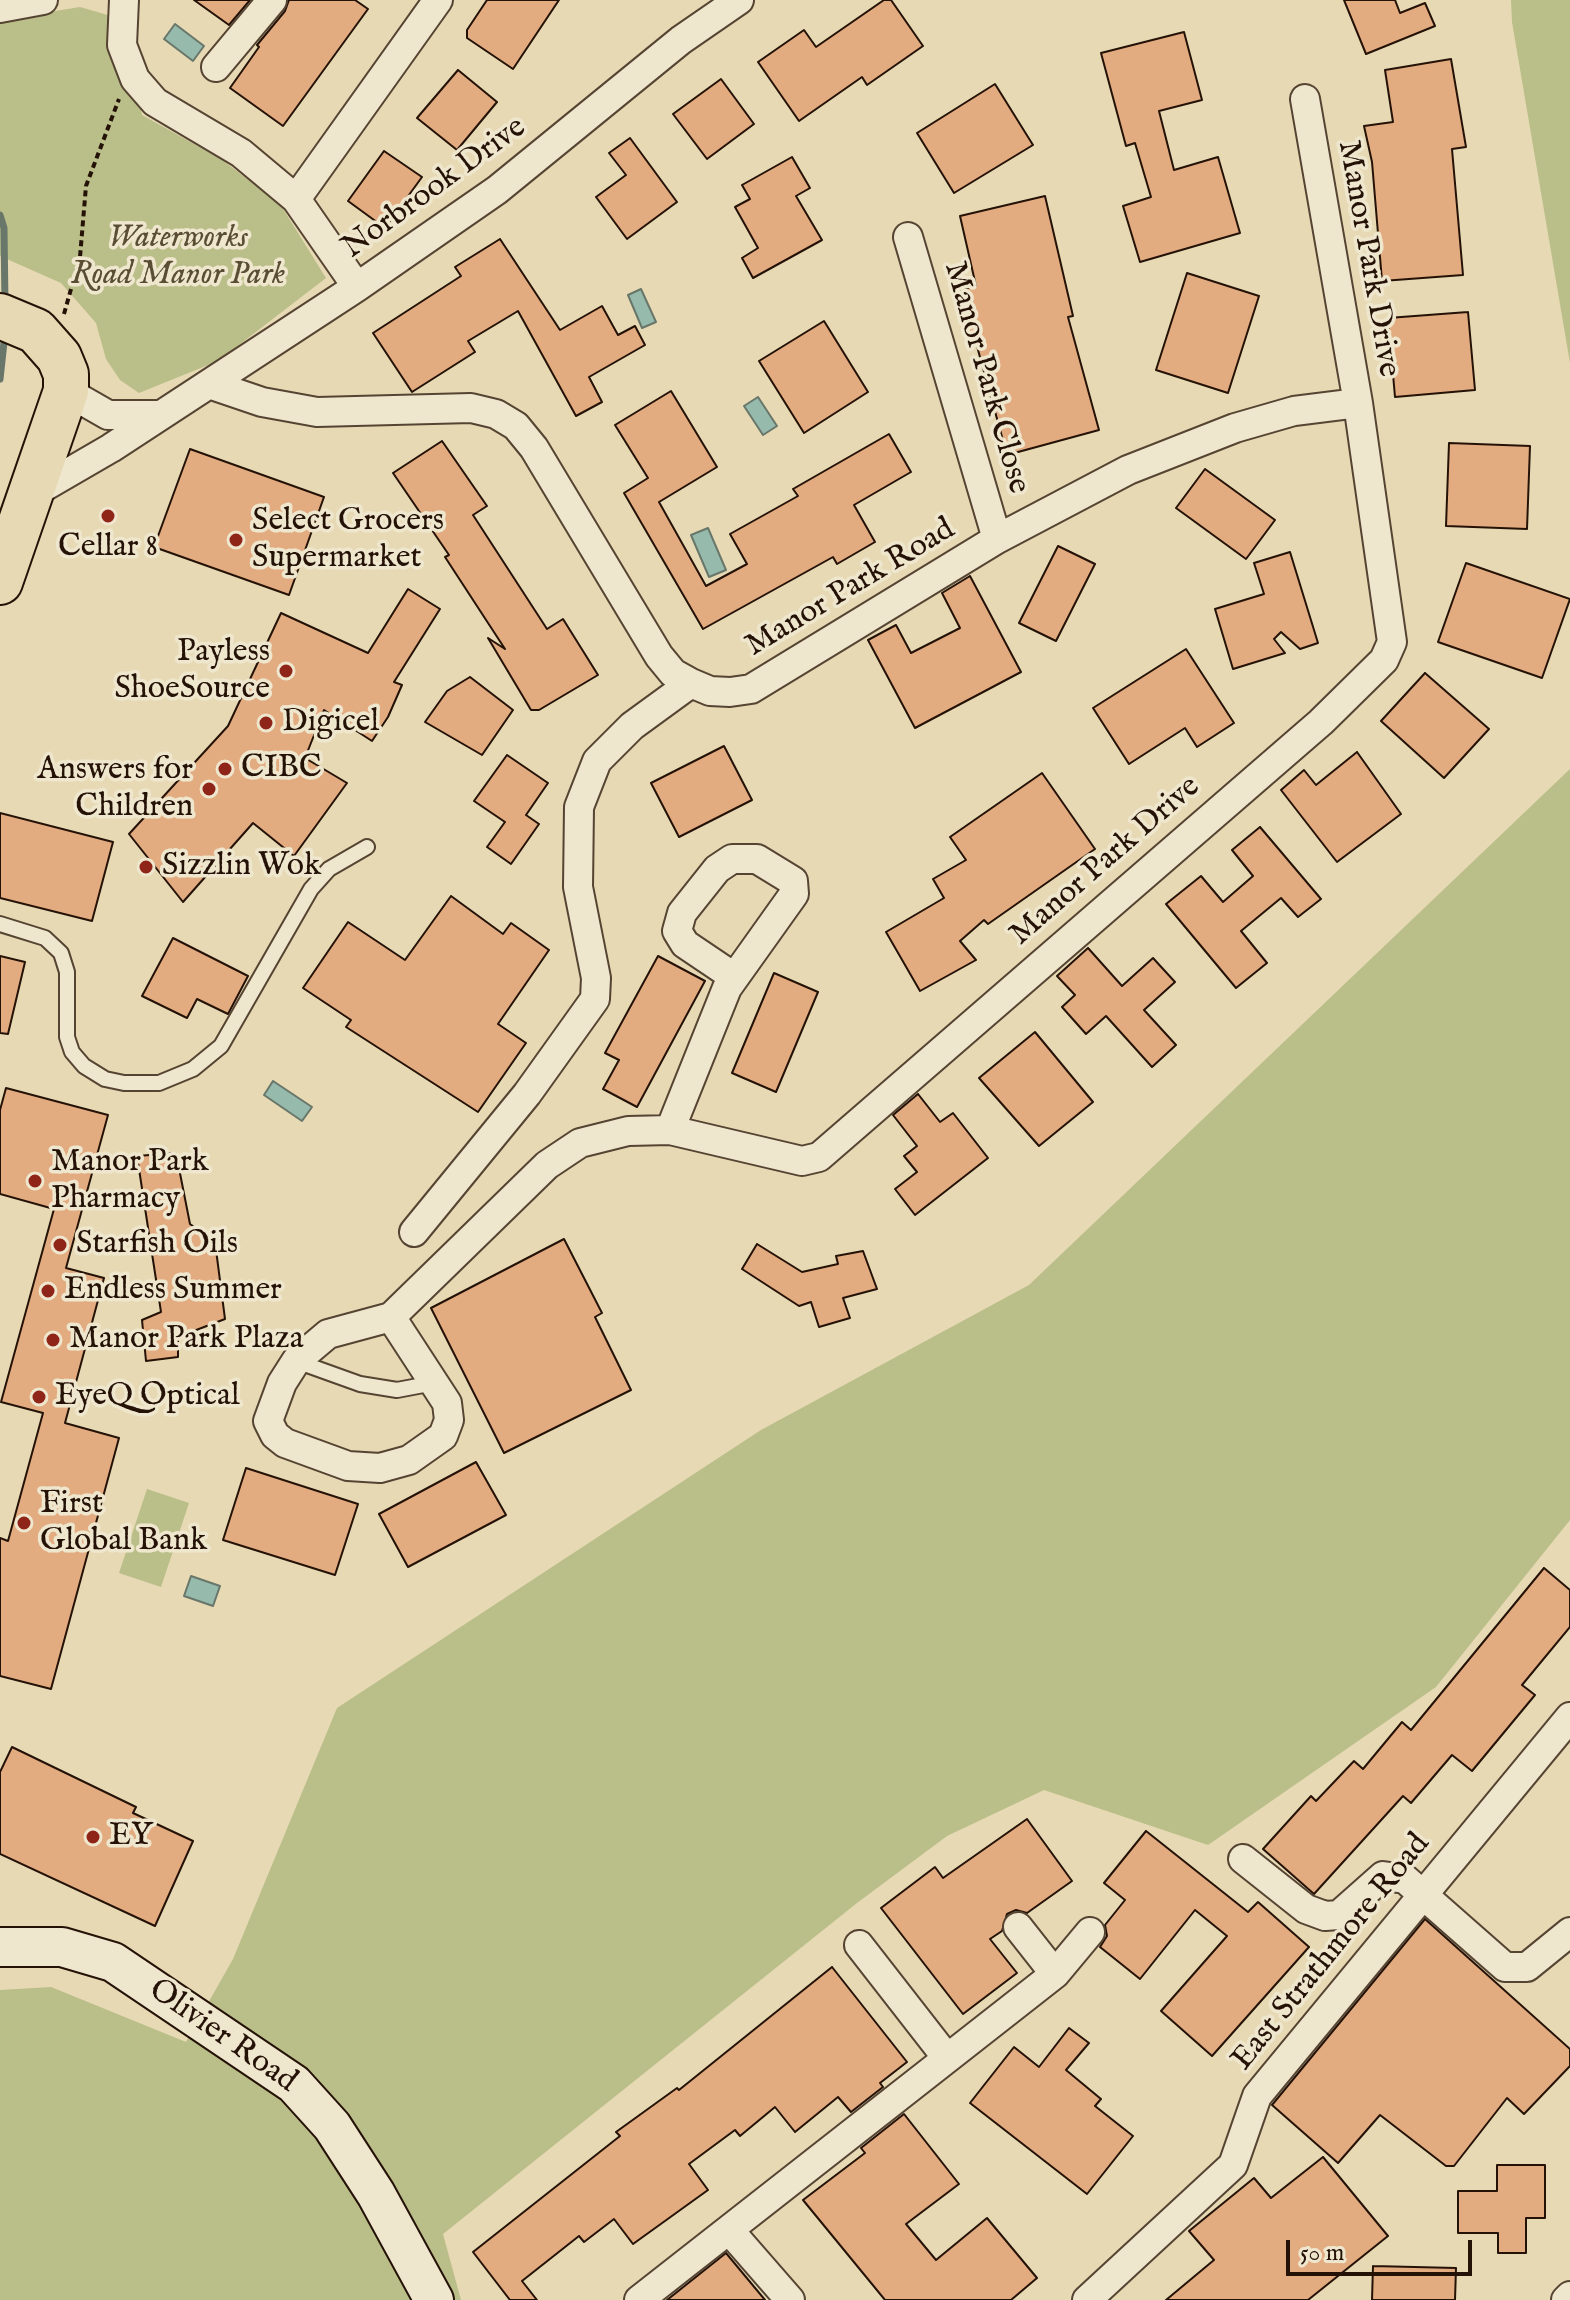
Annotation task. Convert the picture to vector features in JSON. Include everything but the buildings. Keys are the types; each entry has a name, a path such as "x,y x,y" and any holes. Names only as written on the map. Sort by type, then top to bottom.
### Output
{"main road":[{"path":"0,582 66,391 66,374 24,329"},
{"name":"Olivier Road","path":"0,1947 62,1947 113,1962 294,2084 332,2126 376,2194 434,2300"}],"street":[{"path":"0,8 43,0"},
{"path":"124,0 122,45 135,79 155,102 241,153 296,199 357,287"},
{"path":"216,67 272,0"},
{"path":"296,199 438,0"},
{"name":"Norbrook Drive","path":"30,495 111,448 209,384 497,190 681,40 739,0"},
{"name":"Manor Park Drive","path":"391,1317 547,1165 580,1143 628,1131 670,1130 802,1161 819,1157 1373,674 1392,642 1358,403 1305,99"},
{"name":"Manor Park Close","path":"908,237 997,539"},
{"name":"Manor Park Road","path":"209,384 262,402 317,412 471,408 496,414 516,426 534,448 659,656 673,673 710,691 751,689 997,539 1128,470 1235,428 1294,411 1358,403"},
{"path":"66,391 108,415 158,415"},
{"path":"414,1232 527,1094 595,999 596,978 578,887 576,838 582,796 597,761 632,726 691,683"},
{"path":"670,1130 734,977"},
{"path":"391,1317 447,1403 449,1420 443,1436 409,1460 380,1468 348,1466 285,1443 275,1435 268,1421 282,1383 296,1361 328,1334 391,1317"},
{"name":"East Strathmore Road","path":"1087,2300 1233,2165 1257,2096 1570,1717"},
{"path":"1243,1859 1306,1909 1325,1916 1339,1915 1383,1876 1405,1879 1505,1967 1527,1967 1570,1932"},
{"path":"1018,1927 1055,1974"},
{"path":"639,2300 1055,1974 1090,1932"},
{"path":"859,1945 947,2058"},
{"path":"729,2230 790,2300"},
{"path":"1566,2300 1570,2296"}],"lane":[{"path":"0,924 45,938 61,953 67,972 67,1037 72,1052 84,1066 105,1079 124,1083 159,1083 193,1069 221,1046 311,889 329,869 367,847"},
{"path":"296,1361 360,1384 397,1390 434,1383"}],"path":[{"path":"24,329 66,310 80,257 86,186 117,103 135,79"}],"green space":[{"path":"1511,0 1570,0 1570,363 1512,22"},
{"name":"Waterworks Road Manor Park","path":"80,7 118,18 142,115 221,159 280,204 326,278 218,361 139,393 120,380 106,359 96,323 61,283 0,256 0,20"},
{"path":"1570,769 1570,1520 1436,1687 1208,1845 1044,1790 947,1836 857,1903 443,2234 461,2300 0,2300 0,1990 51,1987 186,2042 233,1959 337,1708 761,1430 1029,1285"},
{"path":"147,1489 189,1503 161,1587 119,1573"}],"shaded area":[{"path":"175,24 204,46 193,61 164,39"},
{"path":"641,289 656,322 642,328 628,295"},
{"path":"758,397 777,426 763,435 744,406"},
{"path":"708,528 726,570 709,577 691,535"},
{"path":"273,1081 312,1107 302,1121 264,1095"},
{"path":"191,1576 220,1586 213,1606 184,1596"}],"waterway":[{"path":"0,215 4,228 5,305"},
{"path":"0,379 5,333"}],"place":[{"name":"Cellar 8","path":"108,516"},
{"name":"Select Grocers Supermarket","path":"236,540"},
{"name":"Payless ShoeSource","path":"286,671"},
{"name":"Digicel","path":"266,723"},
{"name":"CIBC","path":"225,769"},
{"name":"Answers for Children","path":"209,789"},
{"name":"Sizzlin Wok","path":"146,867"},
{"name":"Manor Park Pharmacy","path":"35,1181"},
{"name":"Starfish Oils","path":"60,1245"},
{"name":"Endless Summer","path":"48,1291"},
{"name":"Manor Park Plaza","path":"53,1340"},
{"name":"EyeQ Optical","path":"39,1397"},
{"name":"First Global Bank","path":"24,1523"},
{"name":"EY","path":"93,1837"}]}
